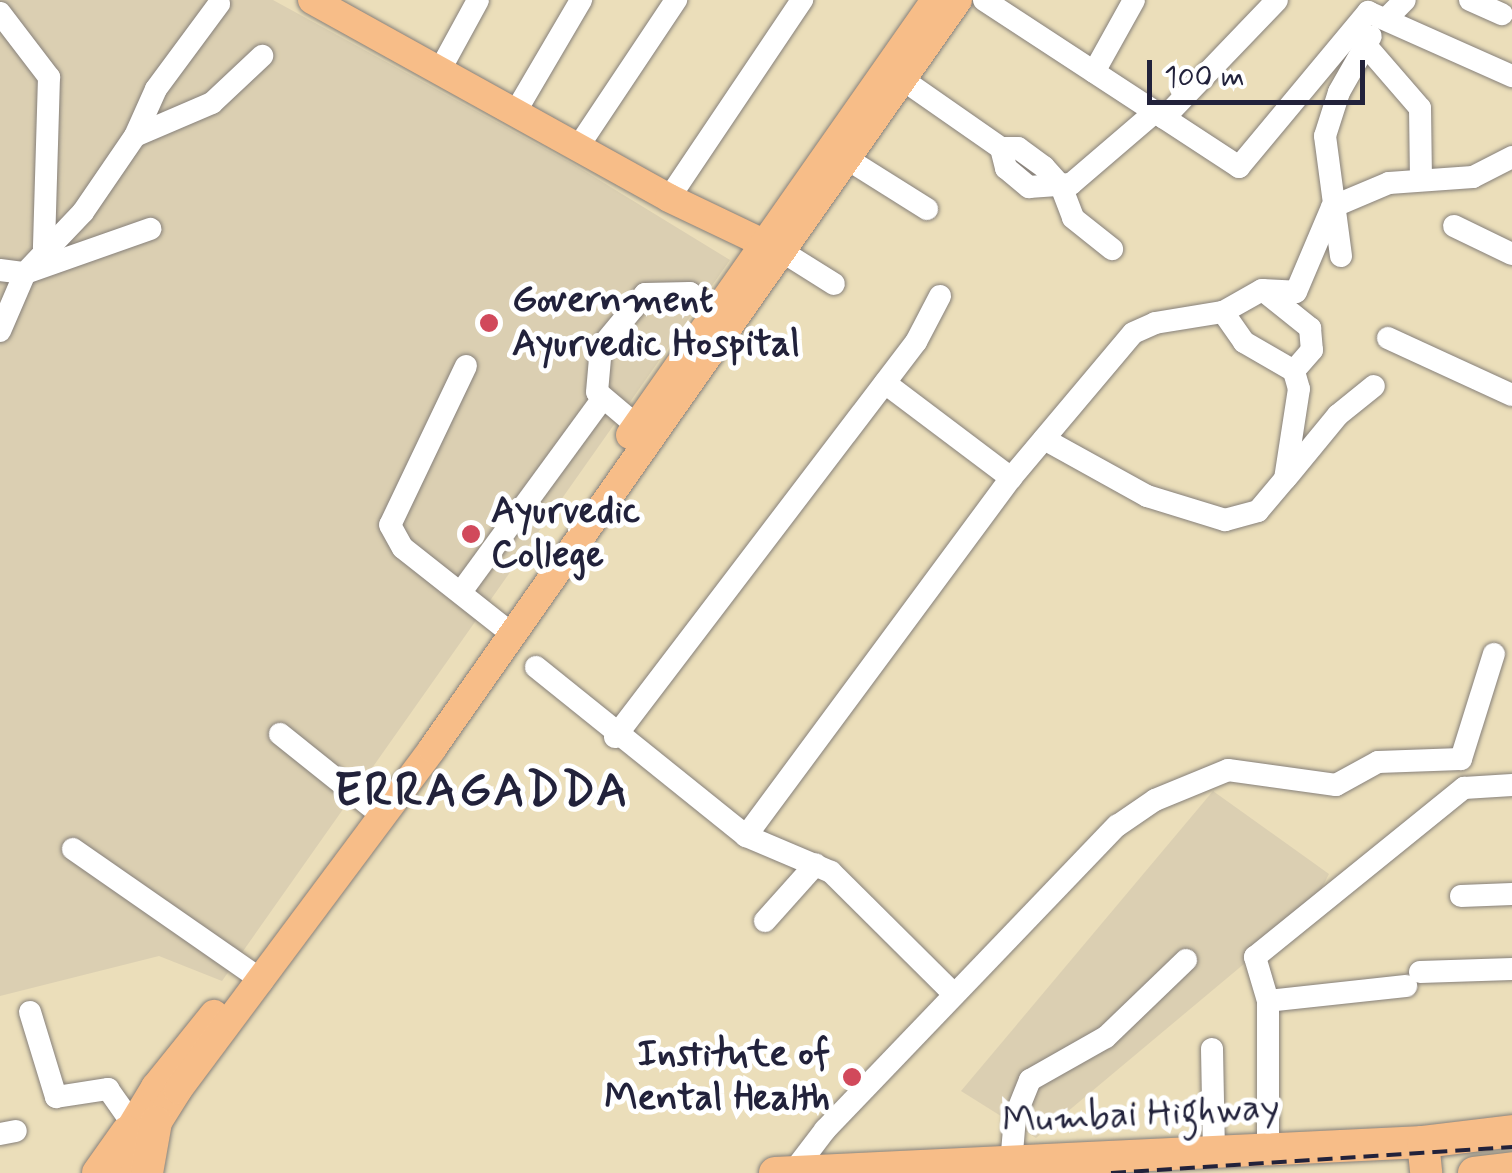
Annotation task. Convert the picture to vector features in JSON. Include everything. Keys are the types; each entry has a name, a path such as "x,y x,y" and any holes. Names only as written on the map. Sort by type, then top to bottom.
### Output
{"highway":[{"path":"101,1173 138,1126"},
{"path":"138,1126 147,1173"},
{"name":"Mumbai Highway","path":"775,1173 913,1170 1268,1147 1424,1157 1512,1131"},
{"path":"1474,1173 1512,1168"}],"main road":[{"path":"312,0 441,68 669,198 773,248"},
{"path":"126,1173 138,1126 255,976 506,629 840,155 895,74 935,0"},
{"path":"895,74 958,0"},
{"path":"255,976 370,806 506,629 636,426 716,310 773,248"}],"street":[{"path":"441,68 478,0"},
{"path":"516,111 582,0"},
{"path":"578,147 676,0"},
{"path":"669,198 802,0"},
{"path":"984,0 1238,167 1368,12 1376,34 1420,108 1421,179"},
{"path":"1094,72 1134,0"},
{"path":"1061,186 1078,180 1159,116 1277,0"},
{"path":"1341,256 1342,224 1332,207 1325,136 1339,92 1376,34 1405,0"},
{"path":"1470,0 1502,14"},
{"path":"0,331 25,273 44,248 84,212 135,136 156,89 219,4"},
{"path":"0,12 49,77 44,248"},
{"path":"1376,34 1512,76"},
{"path":"135,136 212,103 262,56"},
{"path":"895,74 998,146 1018,148 1061,186 1073,218 1112,250"},
{"path":"840,155 928,209"},
{"path":"746,836 1011,478 1133,333 1155,322 1223,312 1262,290 1301,289 1332,207 1389,183 1473,177 1512,157"},
{"path":"1454,226 1512,254"},
{"path":"0,270 25,273 150,230"},
{"path":"773,248 834,284"},
{"path":"636,426 601,400 595,379 601,347 635,300 677,290 716,310"},
{"path":"1262,290 1310,328 1312,350 1294,372 1298,409 1284,505"},
{"path":"615,737 885,382 940,296"},
{"path":"1223,312 1244,342 1294,372"},
{"path":"1388,338 1512,395"},
{"path":"466,366 390,525 403,548 506,629"},
{"path":"885,382 1011,478"},
{"path":"1044,439 1147,496 1225,520 1258,510 1338,415 1374,386"},
{"path":"461,592 601,400"},
{"path":"793,1172 953,993 1117,826 1156,800 1228,770 1336,786 1378,762 1461,760 1494,654"},
{"path":"536,668 615,737 746,836 831,872 953,993"},
{"path":"280,734 370,806"},
{"path":"1268,1147 1268,1001 1255,957 1464,788 1512,785"},
{"path":"73,849 255,976"},
{"path":"765,921 816,864"},
{"path":"1461,896 1512,894"},
{"path":"1011,1164 1015,1116 1030,1080 1106,1036 1186,960"},
{"path":"1268,1001 1413,979 1512,970"},
{"path":"30,1012 56,1096 108,1089 138,1126"},
{"path":"1212,1048 1214,1150"}],"shaded area":[{"path":"0,0 273,0 573,164 730,260 222,981 159,956 0,996"},
{"path":"1213,791 1329,874 1312,907 1036,1138 961,1091"}],"railway":[{"path":"1111,1173 1512,1147"}],"place":[{"name":"Government Ayurvedic Hospital","path":"489,323"},
{"name":"Ayurvedic College","path":"471,534"},
{"name":"Institute of Mental Health","path":"852,1077"}],"district":[{"name":"ERRAGADDA","path":"482,792"}]}
